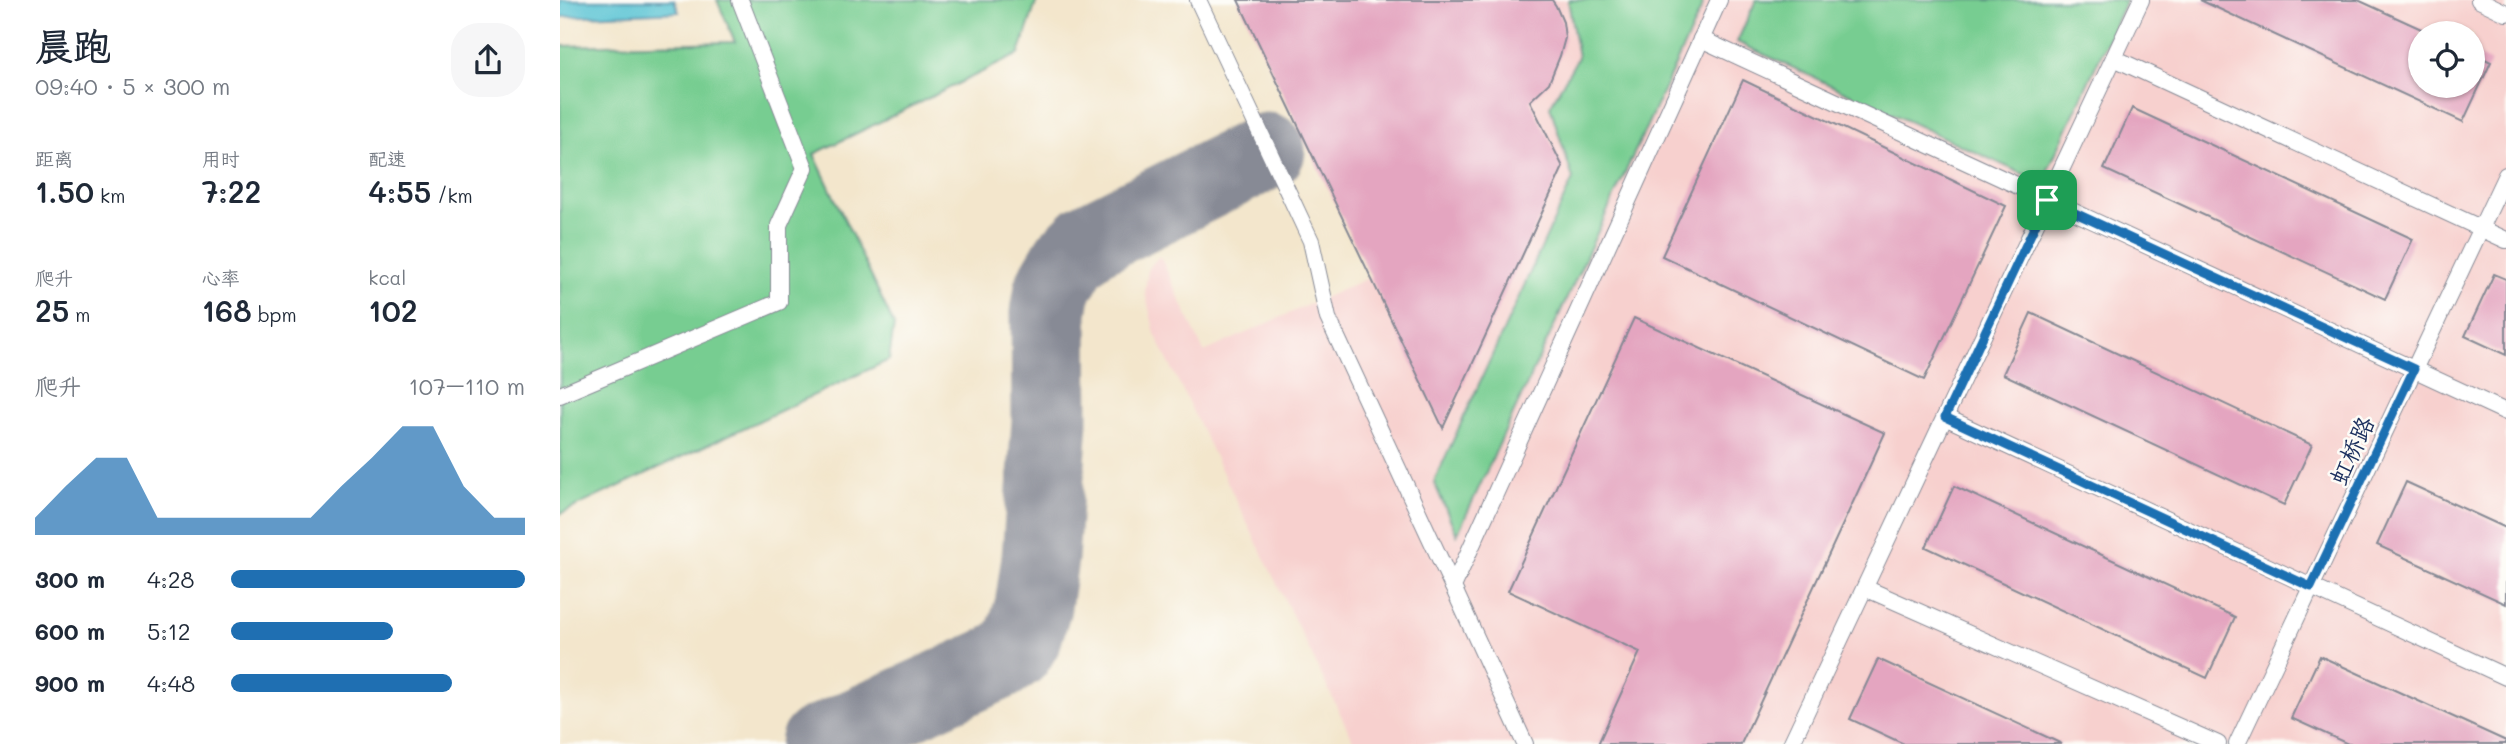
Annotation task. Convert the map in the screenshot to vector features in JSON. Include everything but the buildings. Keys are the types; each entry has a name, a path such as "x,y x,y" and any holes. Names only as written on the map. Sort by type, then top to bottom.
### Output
{"lane":[{"path":"560,395 779,302 779,225 805,168 740,0"},
{"path":"1198,0 1311,240 1328,318 1525,744"},
{"path":"1453,587 1719,0"},
{"path":"1791,744 2141,0"},
{"path":"2479,0 2506,13"},
{"path":"1702,39 2506,412"},
{"path":"2114,58 2506,240"},
{"name":"虹桥路","path":"2237,744 2506,175"},
{"path":"1945,417 2506,677"},
{"path":"1865,588 2218,744"}],"shaded area":[{"path":"1238,0 2506,0 2506,744 1355,744 1155,334 1145,292 1148,268 1160,256 1204,352 1370,277"}],"green space":[{"path":"717,0 1037,0 1019,54 814,154 894,325 889,360 560,514 560,46 735,42"},
{"path":"1568,0 1701,0 1703,5 1457,535 1434,482 1573,179 1550,106 1578,57"},
{"path":"1756,0 2126,0 2042,183 1737,42"}],"water":[{"path":"560,0 674,0 679,12 560,17"}],"taxiway":[{"path":"818,744 999,662 1015,651 1024,636 1033,606 1040,558 1050,421 1049,313 1053,288 1070,259 1088,241 1267,151"}],"route":[{"path":"2047,200 2414,369 2311,587 1945,417 2047,200"}]}
